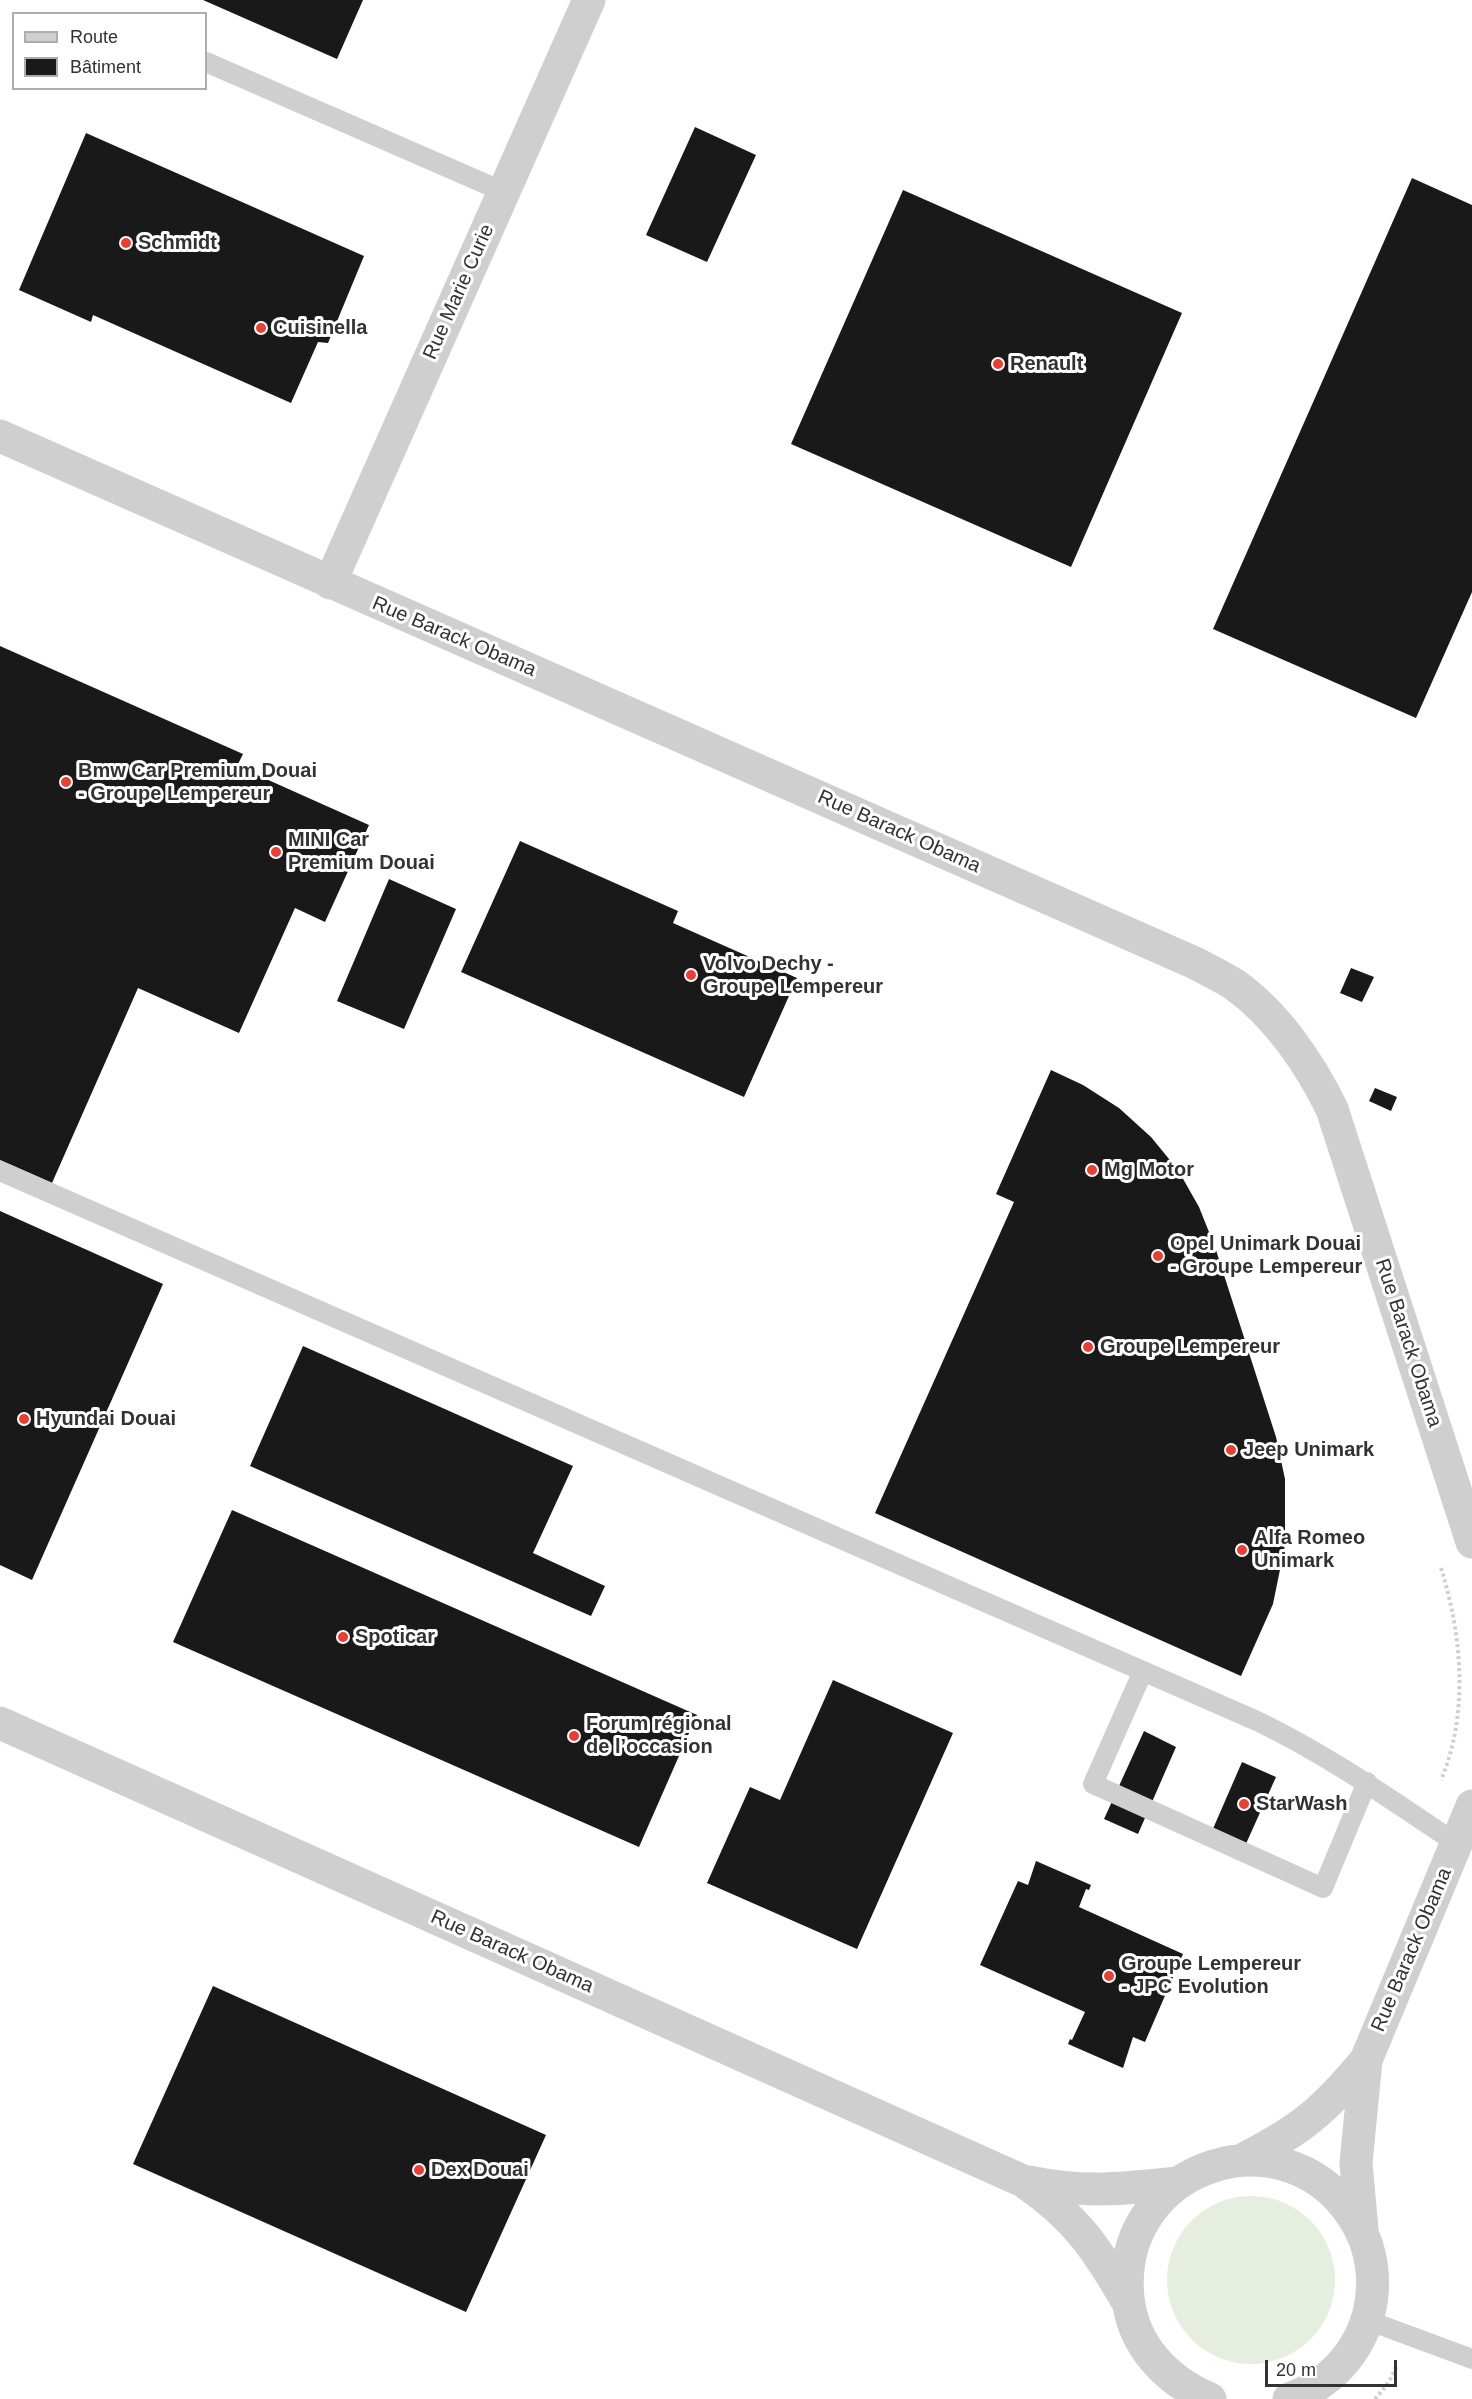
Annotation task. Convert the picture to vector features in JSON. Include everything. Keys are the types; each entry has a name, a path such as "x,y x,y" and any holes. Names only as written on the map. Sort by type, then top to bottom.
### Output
{"street":[{"name":"Rue Marie Curie","path":"330,583 589,0"},
{"name":"Rue Barack Obama","path":"0,436 1173,953 1235,986 1256,1003 1300,1056 1318,1081 1332,1109 1472,1542"},
{"name":"Rue Barack Obama","path":"0,1723 1023,2181 1052,2201 1088,2237 1129,2304"},
{"name":"Rue Barack Obama","path":"1362,2231 1356,2163 1366,2060 1472,1808"},
{"name":"Rue Barack Obama","path":"1242,2160 1285,2138 1323,2110 1366,2060"},
{"path":"1210,2399 1185,2388 1162,2369 1144,2346 1129,2304 1127,2270 1136,2237 1157,2202 1177,2184 1215,2164 1242,2160 1282,2164 1319,2181 1339,2198 1362,2231 1370,2256 1373,2282 1367,2320 1355,2347 1336,2370 1313,2388 1288,2399"},
{"name":"Rue Barack Obama","path":"1023,2181 1079,2190 1126,2189 1177,2184"}],"lane":[{"path":"207,62 504,192"},
{"path":"0,1172 1288,1736 1368,1782 1456,1843"},
{"path":"1143,1671 1093,1784 1323,1888 1368,1782"},
{"path":"1367,2320 1472,2359"}],"path":[{"path":"1424,1821 1452,1751 1458,1712 1456,1620 1437,1556"},
{"path":"1375,2399 1389,2382 1408,2335"}],"shaded area":[{"path":"1251,2196 1267,2197 1283,2202 1311,2220 1329,2248 1334,2264 1334,2296 1329,2312 1311,2340 1283,2358 1267,2363 1251,2364 1235,2363 1219,2358 1191,2340 1173,2312 1168,2296 1167,2280 1168,2264 1173,2248 1191,2220 1219,2202 1235,2197"}],"building":[{"path":"203,0 363,0 337,59"},
{"path":"695,127 756,155 707,262 646,235"},
{"path":"86,133 364,256 328,343 318,342 291,403 93,315 91,322 19,290"},
{"path":"1412,178 1472,205 1472,592 1416,718 1213,629"},
{"path":"903,190 1182,313 1071,567 791,444"},
{"path":"0,646 243,754 237,766 369,825 325,922 295,908 239,1033 138,988 52,1183 0,1160"},
{"path":"520,841 678,911 673,923 797,978 744,1097 461,972"},
{"path":"389,879 456,909 404,1029 337,1001"},
{"path":"1351,968 1374,977 1362,1002 1340,993"},
{"name":"Groupe Lempereur","path":"1051,1070 1083,1085 1119,1108 1151,1137 1178,1170 1199,1207 1215,1247 1276,1437 1285,1479 1285,1545 1273,1604 1241,1676 875,1513 1014,1202 996,1194"},
{"path":"1375,1088 1397,1097 1391,1111 1369,1101"},
{"path":"0,1211 163,1284 32,1580 0,1565"},
{"path":"303,1346 573,1466 533,1553 605,1586 591,1616 250,1466"},
{"path":"232,1510 697,1715 639,1847 173,1642"},
{"path":"833,1680 953,1733 857,1949 707,1883 750,1787 780,1800"},
{"path":"1144,1731 1176,1747 1138,1834 1104,1819"},
{"name":"StarWash","path":"1242,1762 1276,1777 1245,1846 1212,1831"},
{"path":"1036,1861 1091,1885 1089,1890 1086,1889 1079,1907 1183,1954 1145,2042 1133,2037 1123,2068 1068,2044 1085,2012 980,1965 1018,1881 1028,1885"},
{"path":"213,1986 546,2135 466,2312 133,2164"}],"place":[{"name":"Schmidt","path":"126,243"},
{"name":"Cuisinella","path":"261,328"},
{"name":"Renault","path":"998,364"},
{"name":"Bmw Car Premium Douai - Groupe Lempereur","path":"66,782"},
{"name":"MINI Car Premium Douai","path":"276,852"},
{"name":"Volvo Dechy - Groupe Lempereur","path":"691,975"},
{"name":"Mg Motor","path":"1092,1170"},
{"name":"Opel Unimark Douai - Groupe Lempereur","path":"1158,1256"},
{"name":"Groupe Lempereur","path":"1088,1347"},
{"name":"Hyundai Douai","path":"24,1419"},
{"name":"Jeep Unimark","path":"1231,1450"},
{"name":"Alfa Romeo Unimark","path":"1242,1550"},
{"name":"Spoticar","path":"343,1637"},
{"name":"Forum régional de l’occasion","path":"574,1736"},
{"name":"StarWash","path":"1244,1804"},
{"name":"Groupe Lempereur - JPC Evolution","path":"1109,1976"},
{"name":"Dex Douai","path":"419,2170"}]}
